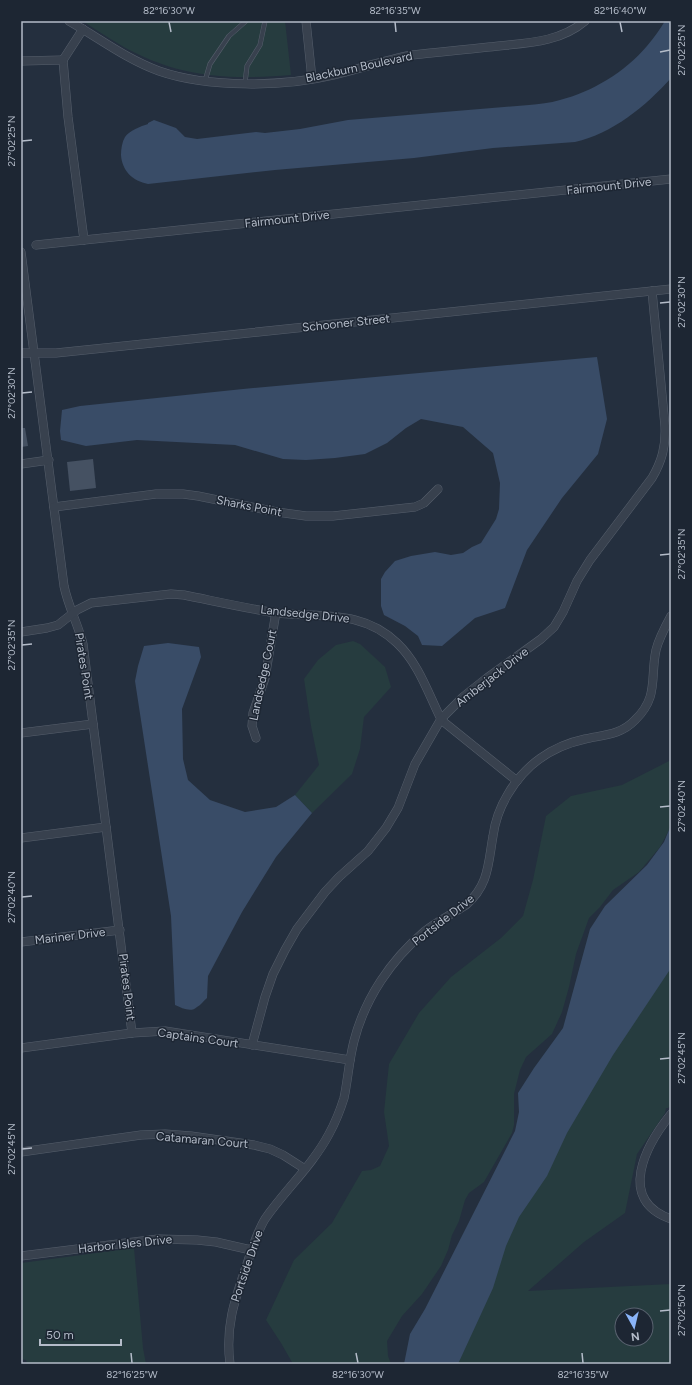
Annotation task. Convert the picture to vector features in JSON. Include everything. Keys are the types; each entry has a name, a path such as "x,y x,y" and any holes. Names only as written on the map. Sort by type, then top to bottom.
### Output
{"street":[{"name":"Blackburn Boulevard","path":"69,21 136,61 159,71 205,81 245,84 312,79 412,55 540,42 561,36 585,21"},
{"path":"306,21 312,79"},
{"path":"83,29 63,60 68,117 84,240"},
{"path":"21,61 63,60"},
{"name":"Fairmount Drive","path":"36,245 671,179"},
{"name":"Pirates Point","path":"21,252 49,460 64,586 83,644 132,1033"},
{"name":"Schooner Street","path":"21,353 56,353 108,348 671,289"},
{"name":"Amberjack Drive","path":"252,1045 273,974 297,929 325,892 368,851 386,828 398,808 415,764 441,719 463,697 554,627 563,612 577,581 590,560 657,470 664,449 666,426 652,291"},
{"path":"21,464 49,460"},
{"name":"Sharks Point","path":"54,506 156,494 183,494 293,515 333,516 416,507 424,503 438,489"},
{"name":"Landsedge Drive","path":"21,632 54,627 62,623 72,613 82,607 100,601 171,594 184,595 276,612 350,618 368,623 383,632 398,644 414,662 441,719 517,781"},
{"name":"Landsedge Court","path":"256,738 252,726 253,713 265,678 276,612"},
{"name":"Portside Drive","path":"230,1364 228,1348 230,1323 234,1302 257,1236 266,1218 322,1146 340,1110 344,1099 354,1042 362,1016 375,989 392,965 426,930 466,905 480,889 488,869 492,837 504,799 533,763 549,752 576,741 611,734 623,729 643,712 649,701 652,690 656,649 671,616"},
{"path":"21,733 93,724"},
{"path":"21,838 106,827"},
{"name":"Mariner Drive","path":"21,942 120,930"},
{"name":"Captains Court","path":"21,1048 132,1033 165,1031 350,1060"},
{"path":"670,1116 648,1149 639,1176 642,1196 654,1212 671,1219"},
{"name":"Catamaran Court","path":"21,1152 141,1135 165,1134 254,1144 283,1155 305,1169"},
{"name":"Harbor Isles Drive","path":"21,1256 158,1239 216,1242 252,1250"}],"lane":[{"path":"205,81 210,64 229,36 246,21"},
{"path":"245,84 247,66 260,45 266,21"}],"green space":[{"path":"83,21 285,21 291,75 266,77 219,76 174,68 153,61 131,51"},
{"path":"353,641 360,644 385,667 391,687 364,717 360,749 352,774 312,813 295,795 319,765 304,679 318,660 336,645"},
{"path":"671,760 671,797 669,801 671,821 669,830 660,847 639,872 613,890 589,918 576,954 562,1012 552,1034 526,1057 520,1070 514,1094 514,1125 512,1133 484,1182 469,1193 465,1200 459,1221 452,1235 448,1250 441,1266 422,1294 402,1316 387,1341 388,1356 391,1364 293,1364 266,1320 294,1260 332,1223 362,1171 371,1170 380,1166 389,1146 384,1112 389,1064 419,1013 451,977 501,938 523,916 533,880 546,816 571,796 622,785"},
{"path":"671,938 671,1105 666,1108 665,1113 637,1154 625,1213 584,1242 528,1291 671,1284 671,1364 451,1364 518,1212"},
{"path":"134,1248 143,1348 146,1364 27,1364 26,1360 21,1359 21,1263"}],"water":[{"path":"665,21 671,21 671,78 651,99 628,118 602,133 575,142 493,148 414,158 275,170 148,184 133,178 126,170 122,161 121,148 125,137 132,131 154,120 176,128 185,137 197,139 256,132 265,133 300,129 348,120 529,105 556,101 584,92 596,86 629,64 647,46"},
{"path":"597,357 607,419 598,454 562,498 527,550 505,608 475,618 442,646 422,645 418,636 405,626 384,615 381,606 381,579 395,561 411,556 435,552 451,555 463,553 481,543 496,519 499,509 500,483 493,453 463,427 421,419 406,428 387,443 365,454 306,460 283,459 235,445 137,440 86,446 61,440 60,431 62,410 80,406 243,389"},
{"path":"168,643 199,647 201,657 182,709 183,759 188,780 210,800 245,812 276,807 295,795 312,813 276,857 242,912 208,976 207,998 192,1010 175,1005 171,916 135,681 144,646"},
{"path":"671,825 671,968 613,1055 567,1133 547,1176 519,1217 506,1246 493,1288 458,1364 404,1364 410,1334 425,1309 515,1131 519,1112 518,1093 563,1028 590,929 605,906 647,865 664,842"}],"building":[{"path":"21,428 25,428 28,446 21,447"},
{"path":"93,459 96,488 70,491 67,462"}]}
